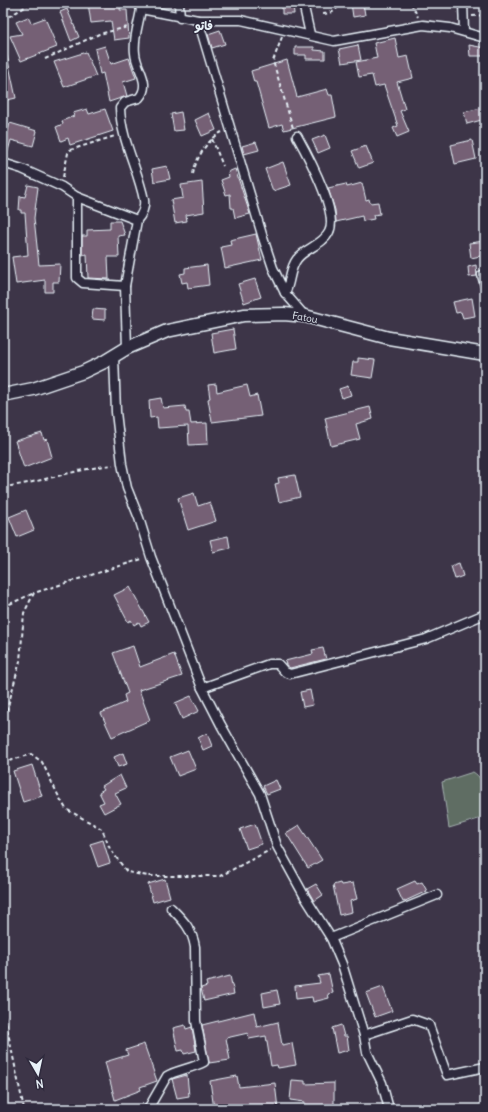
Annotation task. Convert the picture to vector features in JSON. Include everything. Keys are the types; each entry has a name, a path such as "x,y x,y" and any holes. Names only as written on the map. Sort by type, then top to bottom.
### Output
{"street":[{"path":"179,3 180,18"},
{"path":"303,3 310,34"},
{"path":"463,3 464,31"},
{"path":"127,348 125,286 137,220 141,216 144,201 124,133 120,108 125,102 139,98 144,87 144,81 135,54 140,6 180,18 198,20 242,20 310,34 334,41 423,25 464,31 485,38"},
{"path":"198,20 273,268 285,293 305,316"},
{"path":"285,293 290,283 291,269 296,259 325,238 331,225 319,177 297,136"},
{"path":"3,163 22,169 62,187 77,198 137,220"},
{"path":"77,198 77,278 83,283 125,286"},
{"path":"482,275 485,286"},
{"name":"Fatou","path":"3,395 33,388 83,372 127,348 167,331 219,320 264,314 305,316 389,338 485,354"},
{"path":"114,356 116,412 122,464 127,488 139,518 151,557 202,688 220,725 260,794 277,846 305,897 331,938 342,964 364,1035 367,1052 382,1083 389,1109"},
{"path":"202,688 269,664 278,664 285,672 290,674 378,652 426,639 485,614"},
{"path":"331,938 437,895"},
{"path":"148,1109 167,1076 187,1070 204,1062 196,1021 195,947 193,936 188,924 170,908"},
{"path":"364,1035 412,1019 429,1025 447,1075 485,1066"}],"path":[{"path":"3,20 29,3"},
{"path":"323,14 334,11 340,3"},
{"path":"411,3 423,25"},
{"path":"464,17 485,15"},
{"path":"46,59 99,34 116,28 138,26"},
{"path":"287,29 277,47 273,61 287,111 297,136"},
{"path":"193,174 194,167 205,146 221,132 231,129"},
{"path":"62,187 66,159 70,150 124,133"},
{"path":"212,140 223,166"},
{"path":"3,487 25,485 74,471 122,464"},
{"path":"3,607 34,593 151,557"},
{"path":"3,725 20,662 24,613 34,593"},
{"path":"3,763 31,754 42,762 66,809 102,829 110,849 127,872 148,876 220,876 277,846"},
{"path":"3,1009 24,1109"}],"green space":[{"path":"473,772 481,780 485,792 485,817 449,828 442,782"}],"building":[{"path":"88,3 121,3 120,10 127,10 129,38 114,40 111,21 91,23"},
{"path":"282,3 293,3 294,14 282,14"},
{"path":"351,3 363,3 365,15 353,17"},
{"path":"67,9 79,37 71,41 60,12"},
{"path":"28,17 31,23 45,18 57,47 21,61 10,36 22,34 16,22"},
{"path":"220,30 225,44 212,48 208,34"},
{"path":"395,38 399,58 408,56 413,78 397,82 405,109 400,111 409,132 397,137 393,128 398,126 384,85 375,87 372,75 359,77 356,62 377,58 374,43"},
{"path":"358,45 361,60 342,63 339,49"},
{"path":"469,45 485,48 485,56 470,56"},
{"path":"105,46 111,64 129,58 136,78 123,82 127,96 109,102 103,73 100,74 95,49"},
{"path":"295,47 314,47 314,50 325,51 325,59 306,59 306,55 295,55"},
{"path":"86,52 96,76 64,87 54,62"},
{"path":"3,56 7,56 16,98 3,101"},
{"path":"287,60 297,97 327,89 329,95 332,95 336,117 284,130 282,124 269,128 256,82 254,82 251,71"},
{"path":"485,107 485,119 467,124 464,112"},
{"path":"87,109 89,114 105,109 113,131 70,145 68,138 61,141 56,127 63,124 62,121 74,116 73,113"},
{"path":"181,112 184,130 174,131 171,114"},
{"path":"209,113 216,130 202,136 195,120"},
{"path":"10,123 37,131 33,146 11,140 6,158 3,158 3,137 4,133 7,134"},
{"path":"325,135 330,148 318,153 312,140"},
{"path":"472,140 476,159 455,164 451,145"},
{"path":"256,142 259,150 244,154 242,146"},
{"path":"366,146 373,163 359,168 352,151"},
{"path":"283,162 291,185 273,191 265,169"},
{"path":"167,166 170,179 154,182 152,169"},
{"path":"235,169 250,214 235,218 233,208 231,208 230,194 226,195 221,180 229,177 228,172"},
{"path":"202,182 204,212 186,215 187,221 175,223 171,200 183,198 181,185"},
{"path":"362,183 366,200 369,199 370,203 378,202 380,214 373,215 374,219 363,221 362,216 336,222 335,210 328,188 346,184 347,187"},
{"path":"28,185 38,187 34,218 39,265 60,264 59,282 53,282 53,292 45,292 45,280 16,284 12,257 28,255 25,213 21,213 21,210 19,210 20,196 25,197"},
{"path":"110,221 120,221 125,235 118,236 119,257 108,257 109,279 88,278 87,254 82,255 82,236 87,236 87,230 110,229"},
{"path":"256,234 262,260 225,268 221,247 231,245 230,240"},
{"path":"485,241 485,255 471,258 469,243"},
{"path":"207,265 209,285 188,288 187,282 182,283 180,274 185,273 185,268"},
{"path":"476,265 477,276 469,277 468,267"},
{"path":"255,279 261,297 244,303 238,284"},
{"path":"472,298 475,316 463,318 461,312 456,313 453,302"},
{"path":"93,309 105,310 105,320 92,319"},
{"path":"233,329 236,349 214,353 211,333"},
{"path":"358,358 375,360 372,378 351,375 353,362 358,362"},
{"path":"216,384 217,392 247,385 250,397 257,395 261,416 212,422 208,399 210,398 208,385"},
{"path":"348,386 351,395 342,398 339,389"},
{"path":"161,398 163,408 185,406 186,412 189,412 191,424 207,423 208,444 189,445 188,426 158,428 157,417 150,418 149,400"},
{"path":"370,407 373,419 356,424 360,439 331,446 325,418"},
{"path":"42,433 44,440 47,439 52,457 24,468 15,441"},
{"path":"295,475 300,497 279,502 275,484 279,483 278,478"},
{"path":"194,493 198,506 210,502 216,521 188,530 178,498"},
{"path":"26,510 34,530 17,537 9,517"},
{"path":"228,536 230,548 213,552 210,540"},
{"path":"459,563 463,576 455,579 451,566"},
{"path":"130,587 149,622 141,626 139,622 134,625 131,620 128,622 114,595"},
{"path":"133,646 140,667 174,654 182,676 139,690 150,720 112,737 101,713 126,702 124,695 128,693 113,653"},
{"path":"323,648 326,659 290,668 286,665 285,661 313,654 312,650"},
{"path":"310,690 313,705 303,707 300,692"},
{"path":"191,696 199,711 182,719 175,703"},
{"path":"207,733 212,746 203,750 198,738"},
{"path":"188,750 196,769 178,776 170,757"},
{"path":"123,753 127,764 118,767 114,757"},
{"path":"32,765 42,796 23,802 13,771"},
{"path":"120,775 126,788 115,793 121,804 104,813 99,804 104,802 99,792 104,789 102,786"},
{"path":"276,780 280,789 267,794 263,786"},
{"path":"255,824 262,844 247,849 240,829"},
{"path":"299,825 322,860 308,868 286,833"},
{"path":"103,840 110,863 98,867 90,844"},
{"path":"165,879 170,897 153,902 148,884"},
{"path":"415,881 417,884 422,882 427,891 403,902 397,889"},
{"path":"340,883 341,885 353,883 357,899 350,901 352,912 339,915 333,885"},
{"path":"316,884 323,895 314,901 307,889"},
{"path":"329,974 333,993 328,994 329,998 313,1002 312,997 296,999 295,986 320,983 318,976"},
{"path":"230,976 234,994 204,1001 201,988 207,986 206,982"},
{"path":"383,987 392,1011 375,1017 366,993"},
{"path":"277,990 280,1004 264,1007 262,993"},
{"path":"254,1012 257,1027 278,1022 282,1045 292,1043 296,1065 278,1068 277,1065 271,1066 266,1036 249,1039 248,1033 226,1038 230,1060 209,1063 202,1025"},
{"path":"185,1025 186,1029 192,1027 196,1051 184,1054 183,1050 178,1051 173,1028"},
{"path":"341,1025 344,1036 347,1036 349,1050 337,1053 332,1028"},
{"path":"144,1044 157,1081 140,1087 141,1090 115,1100 105,1062 128,1055 126,1050"},
{"path":"187,1075 189,1096 177,1098 172,1079"},
{"path":"237,1076 239,1087 275,1083 278,1109 214,1109 210,1081"},
{"path":"292,1080 305,1081 305,1084 334,1083 334,1109 305,1109 305,1102 290,1100"}],"district":[{"name":"فاتو","path":"204,26"}]}
